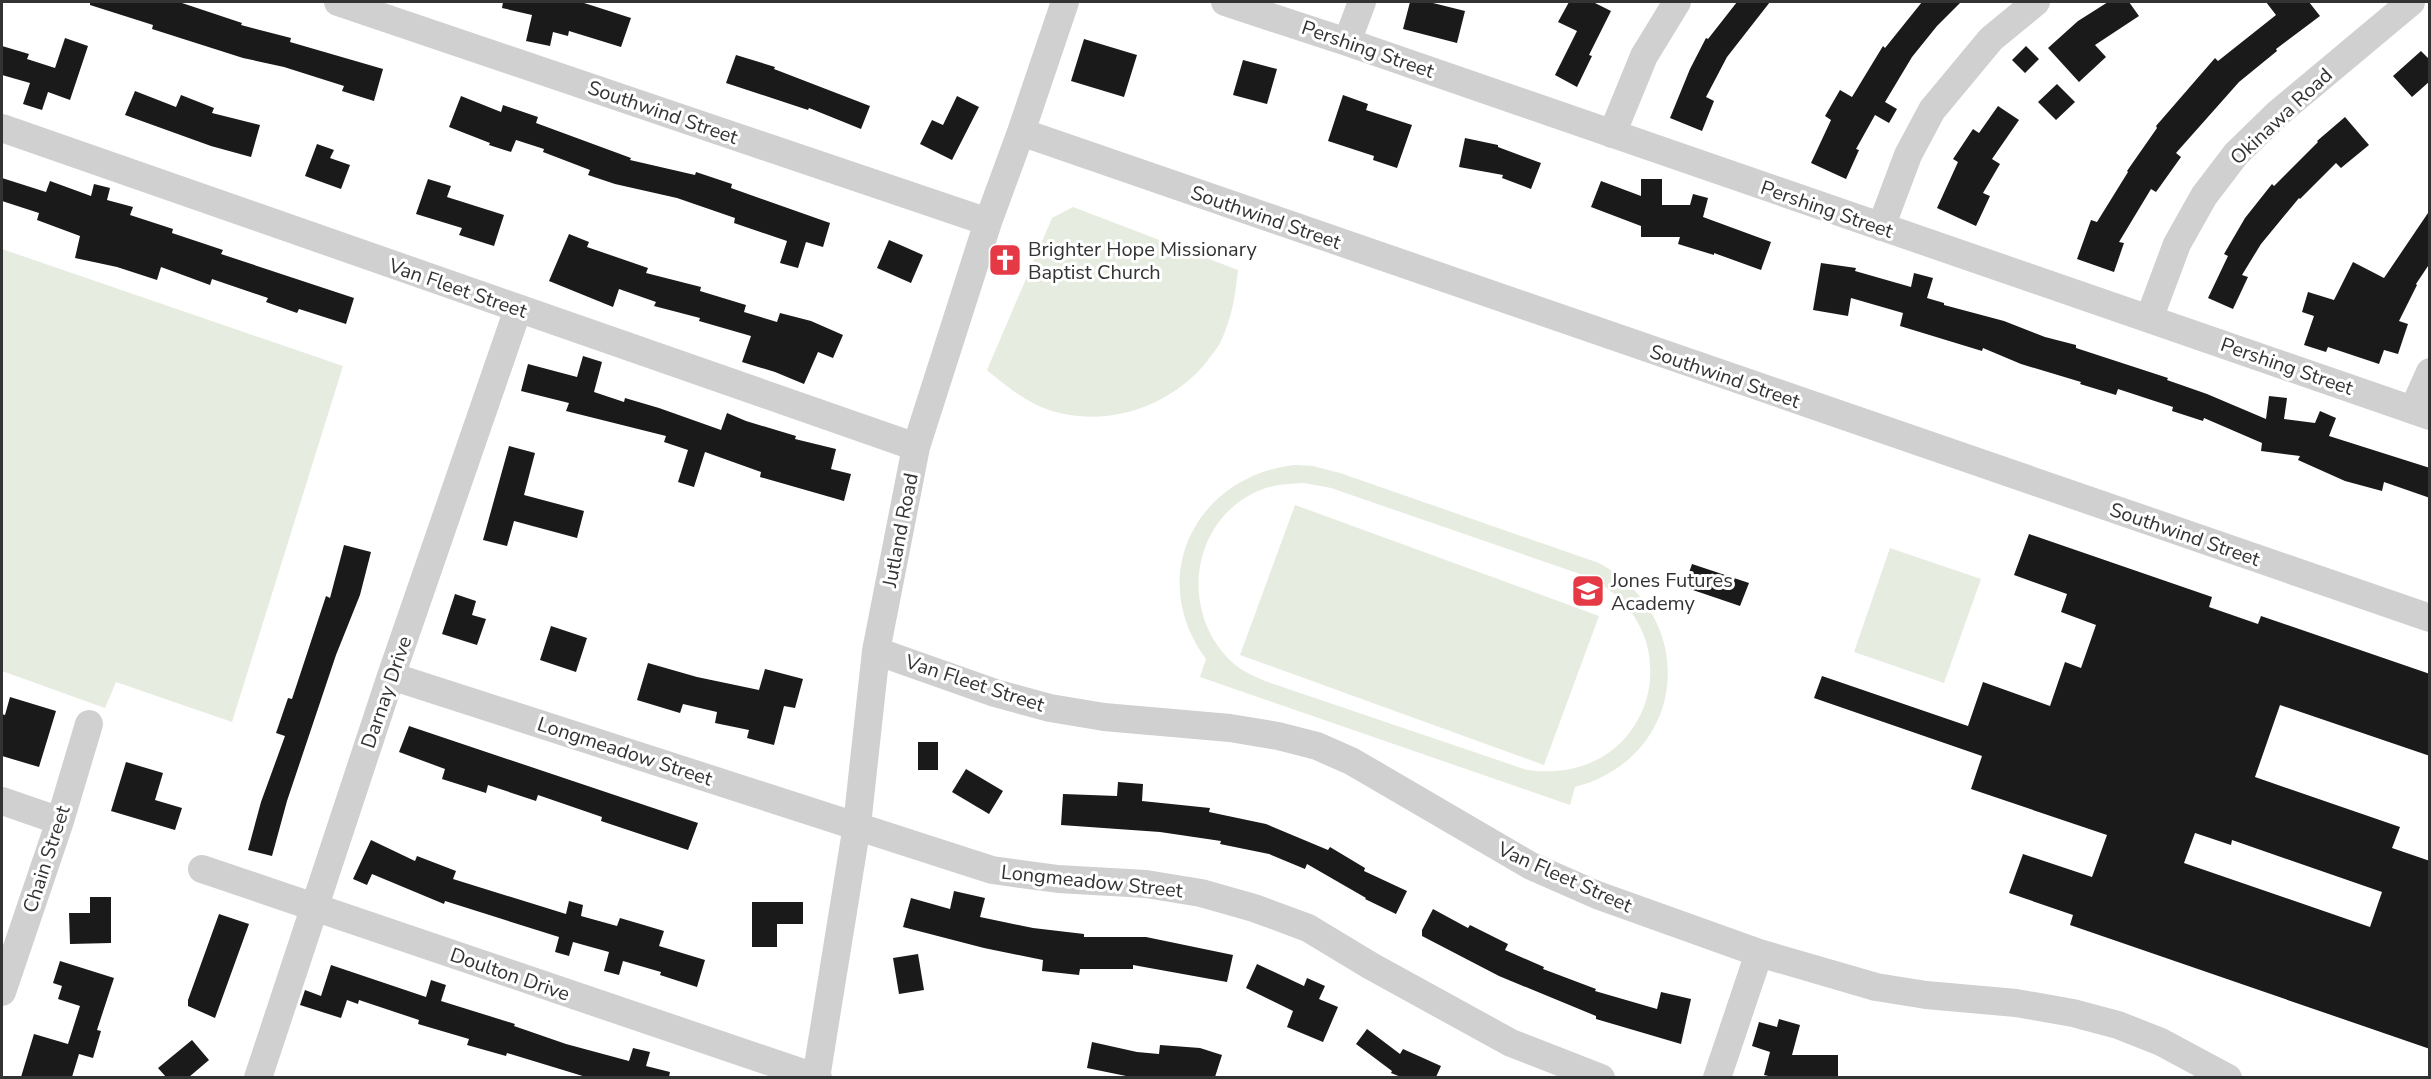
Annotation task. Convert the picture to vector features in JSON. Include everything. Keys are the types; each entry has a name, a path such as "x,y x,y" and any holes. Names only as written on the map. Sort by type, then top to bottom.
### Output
{"street":[{"name":"Southwind Street","path":"338,2 988,222"},
{"name":"Jutland Road","path":"817,1077 857,825 876,651 916,447 988,222 1065,2"},
{"name":"Pershing Street","path":"1224,2 1347,42 2421,413"},
{"path":"1347,42 1362,2"},
{"path":"1612,135 1644,56 1677,2"},
{"path":"1881,227 1908,155 1932,110 1991,39 2036,2"},
{"name":"Okinawa Road","path":"2149,319 2177,244 2204,196 2236,154 2277,114 2411,2"},
{"name":"Van Fleet Street","path":"2,128 916,447"},
{"name":"Southwind Street","path":"1021,132 2430,618"},
{"name":"Darnay Drive","path":"258,1077 391,676 518,309"},
{"path":"2421,413 2430,372"},
{"name":"Van Fleet Street","path":"876,651 995,693 1050,708 1104,717 1230,728 1278,735 1317,746 1351,761 1531,866 1597,895 1758,953 1876,987 2073,1012 2118,1025 2161,1042 2228,1077"},
{"name":"Longmeadow Street","path":"391,676 992,870 1058,879 1146,884 1201,893 1254,908 1308,928 1371,966 1511,1042 1601,1077"},
{"name":"Chain Street","path":"2,992 60,821 89,724"},
{"path":"2,801 60,821"},
{"name":"Doulton Drive","path":"202,869 817,1077"},
{"path":"1717,1077 1758,953"}],"shaded area":[{"path":"1073,207 1238,270 1230,315 1217,349 1193,376 1176,390 1138,409 1095,417 1074,416 1052,411 1026,399 987,370 1052,218"},
{"path":"2,249 343,366 232,722 116,682 105,708 2,671"},
{"path":"1295,465 1313,466 1340,473 1599,563 1632,587 1654,617 1666,650 1667,684 1659,717 1641,747 1613,771 1575,787 1570,805 1200,677 1206,659 1188,628 1180,596 1181,564 1190,535 1207,510 1231,488 1260,473","holes":["1304,483 1331,488 1583,575 1619,598 1641,629 1650,663 1647,698 1632,729 1607,754 1571,769 1527,770 1265,681 1233,663 1215,642 1204,618 1199,593 1200,567 1207,542 1220,520 1239,502 1263,489"]},
{"path":"1295,505 1599,616 1544,765 1240,655"},
{"path":"1890,548 1981,579 1944,683 1854,652"}],"building":[{"path":"90,2 179,2 242,23 241,25 291,38 290,42 383,69 374,101 342,91 344,86 284,67 243,58 152,29 153,25 90,5"},
{"path":"503,2 581,2 631,18 621,47 569,31 568,36 553,32 550,46 526,41 532,15 502,8"},
{"path":"1410,2 1429,2 1465,11 1457,43 1403,29"},
{"path":"1569,2 1593,2 1611,11 1589,55 1592,56 1577,87 1555,75 1577,31 1558,22"},
{"path":"1737,2 1770,2 1727,57 1706,97 1714,101 1702,131 1670,118 1690,69 1706,38 1708,39"},
{"path":"1922,2 1961,2 1937,26 1912,57 1885,102 1897,109 1889,123 1875,115 1856,149 1859,150 1846,179 1811,163 1831,120 1825,116 1840,90 1852,97 1883,46 1885,48"},
{"path":"2108,2 2129,2 2139,16 2095,45 2106,57 2079,82 2048,48 2078,21"},
{"path":"2266,2 2309,2 2320,16 2276,49 2277,51 2239,82 2176,153 2181,157 2156,192 2151,189 2119,242 2124,243 2114,272 2077,259 2091,220 2097,222 2127,171 2157,128 2156,126 2215,58 2218,61 2276,15"},
{"path":"65,38 88,46 70,100 48,92 42,110 23,104 30,83 2,75 2,46 29,54 27,59 55,68"},
{"path":"1084,39 1137,55 1124,97 1071,81"},
{"path":"2026,46 2039,59 2025,73 2012,60"},
{"path":"2421,51 2430,60 2430,81 2412,97 2393,76"},
{"path":"736,55 775,67 774,69 870,106 861,129 809,108 808,110 726,83"},
{"path":"1243,60 1277,69 1267,104 1233,95"},
{"path":"2057,84 2075,102 2056,120 2038,102"},
{"path":"135,91 176,107 181,95 214,108 212,113 260,125 251,157 211,146 125,115"},
{"path":"1343,95 1368,104 1366,110 1412,125 1397,168 1373,160 1374,156 1328,141"},
{"path":"461,96 501,112 503,105 538,117 536,123 631,158 630,160 695,175 696,172 732,184 731,188 830,223 823,247 806,242 798,268 780,263 787,241 734,223 735,218 677,198 615,184 588,175 590,170 543,152 544,149 516,140 511,152 489,145 490,143 449,127"},
{"path":"957,96 979,107 952,160 920,144 932,120 943,125"},
{"path":"1998,106 2019,120 1992,159 2000,164 1983,193 1990,196 1976,226 1937,208 1958,162 1953,159 1973,129 1979,133"},
{"path":"2345,117 2369,145 2341,168 2336,163 2299,198 2261,244 2242,275 2248,277 2233,309 2208,298 2228,256 2224,254 2245,218 2272,184 2274,186 2317,141"},
{"path":"1465,138 1498,145 1498,147 1541,163 1531,189 1502,178 1503,175 1459,167"},
{"path":"317,144 334,150 330,158 350,165 341,189 305,176"},
{"path":"2,178 46,192 50,181 91,196 94,184 110,188 107,200 133,207 130,215 173,229 172,233 223,250 221,254 354,298 346,324 299,309 297,313 266,302 268,298 212,279 210,285 161,267 157,280 117,267 75,258 80,236 37,220 39,213 2,201"},
{"path":"428,179 451,186 447,197 504,215 494,246 459,235 462,228 416,214"},
{"path":"1641,179 1662,179 1662,205 1690,205 1693,194 1708,198 1703,217 1771,242 1761,270 1714,253 1714,255 1678,244 1680,237 1641,237 1641,226 1591,207 1601,181 1641,196"},
{"path":"2430,210 2430,263 2416,284 2399,321 2408,324 2398,354 2384,350 2379,364 2328,347 2326,352 2304,345 2314,316 2302,312 2308,292 2334,300 2353,262 2384,278"},
{"path":"569,234 589,242 587,247 648,268 646,273 701,287 700,291 746,305 744,312 777,322 780,313 811,321 843,335 833,358 818,352 804,384 742,362 751,336 699,321 700,318 654,306 656,302 619,289 613,307 549,281"},
{"path":"889,240 923,255 911,283 877,268"},
{"path":"1821,263 1856,268 1855,271 1911,287 1914,273 1933,278 1927,298 2076,345 2076,348 2168,378 2167,380 2266,419 2269,396 2287,398 2284,419 2315,423 2320,411 2336,418 2329,436 2430,468 2430,498 2384,482 2382,491 2345,481 2298,460 2300,456 2261,451 2262,443 2204,418 2203,421 2172,411 2173,407 2118,389 2116,395 2021,364 1983,348 1982,351 1900,326 1903,313 1851,298 1848,316 1813,310"},
{"path":"583,356 602,362 594,392 624,402 625,398 659,408 721,430 727,413 796,436 795,439 836,449 831,469 851,474 844,501 760,477 761,472 705,452 694,487 678,482 688,450 664,442 666,436 566,411 569,403 521,391 528,364 577,377"},
{"path":"509,446 535,453 524,495 584,511 577,538 514,521 507,546 483,540"},
{"path":"2029,534 2212,597 2209,607 2258,624 2261,616 2430,674 2430,756 2280,705 2255,777 2400,827 2392,848 2430,861 2430,1049 2070,925 2073,915 2009,893 2023,854 2092,877 2107,835 1971,789 1982,756 1814,698 1822,676 1968,726 1983,682 2050,706 2065,662 2081,668 2096,625 2061,612 2067,594 2014,575","holes":["2195,833 2231,845 2232,840 2382,892 2370,927 2184,863"]},
{"path":"344,545 371,552 360,595 336,655 287,801 272,856 248,850 261,802 285,736 276,733 288,698 292,699 326,596 330,598"},
{"path":"1692,564 1749,583 1740,606 1684,587"},
{"path":"455,594 476,601 472,615 486,619 477,645 442,634"},
{"path":"551,626 587,638 576,672 540,660"},
{"path":"648,663 697,677 759,690 765,669 803,679 795,708 784,706 774,745 747,738 749,730 715,723 717,712 683,704 680,713 637,700"},
{"path":"10,697 56,711 39,767 2,756 2,714 5,715"},
{"path":"409,726 698,823 688,850 601,821 602,817 538,795 536,801 488,785 486,793 442,779 445,769 399,752"},
{"path":"918,742 938,742 938,770 918,770"},
{"path":"126,762 163,773 155,800 182,808 175,830 111,811"},
{"path":"966,769 1003,791 989,814 952,792"},
{"path":"1118,782 1143,784 1142,801 1210,808 1209,812 1266,824 1328,850 1330,847 1365,868 1364,871 1407,891 1396,914 1365,899 1307,864 1305,869 1269,854 1220,844 1221,841 1160,832 1061,825 1063,794 1117,796"},
{"path":"371,840 415,861 417,856 456,871 453,879 566,914 569,901 583,905 581,916 617,926 620,918 664,931 659,946 705,960 697,987 660,975 661,972 623,961 619,975 604,971 609,952 573,942 569,956 555,952 559,937 445,901 444,904 372,874 367,885 353,879"},
{"path":"954,891 985,898 980,917 1033,928 1084,934 1084,937 1146,937 1233,955 1227,982 1133,965 1133,969 1080,969 1079,975 1042,971 1043,960 984,948 903,927 911,898 950,909"},
{"path":"90,897 111,897 111,943 70,944 69,913 90,913"},
{"path":"752,902 803,902 803,924 777,924 777,947 752,947"},
{"path":"1433,909 1468,928 1470,925 1508,944 1505,950 1544,967 1543,969 1596,989 1595,991 1657,1009 1661,992 1691,999 1681,1044 1596,1019 1596,1016 1499,976 1422,936 1422,930"},
{"path":"219,914 249,924 215,1018 188,1006 188,1000"},
{"path":"918,954 924,990 899,994 893,958"},
{"path":"60,961 114,978 97,1030 101,1031 93,1058 79,1054 72,1077 21,1077 34,1034 68,1044 80,1006 58,999 62,986 53,983"},
{"path":"1257,964 1304,986 1307,978 1325,986 1319,999 1338,1007 1323,1042 1287,1027 1293,1011 1246,988"},
{"path":"331,965 426,997 431,980 446,985 441,1001 515,1024 514,1026 566,1044 629,1061 633,1048 650,1052 646,1066 670,1072 669,1077 586,1077 507,1053 506,1056 467,1045 469,1039 418,1024 419,1020 359,1000 358,1004 347,1000 341,1018 300,1005 305,990 321,996"},
{"path":"1779,1019 1800,1025 1792,1055 1838,1055 1838,1077 1764,1075 1770,1052 1752,1046 1759,1022 1777,1027"},
{"path":"1367,1029 1400,1054 1403,1049 1441,1066 1436,1077 1401,1077 1391,1073 1392,1071 1356,1044"},
{"path":"192,1040 209,1060 189,1077 166,1077 158,1068"},
{"path":"1092,1042 1137,1052 1159,1054 1160,1045 1200,1048 1222,1055 1215,1077 1131,1077 1087,1068"}],"place":[{"name":"Brighter Hope Missionary Baptist Church","path":"1005,260"},
{"name":"Jones Futures Academy","path":"1588,591"}]}
